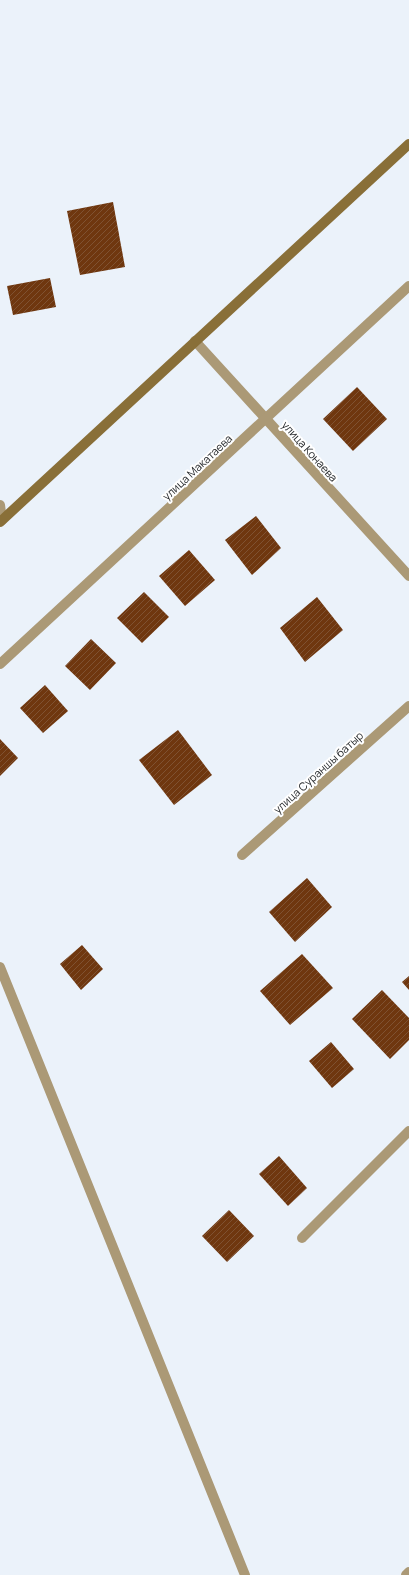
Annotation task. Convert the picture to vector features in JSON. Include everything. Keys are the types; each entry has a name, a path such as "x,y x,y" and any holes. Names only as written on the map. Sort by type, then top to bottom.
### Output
{"street":[{"path":"1,521 409,144"},
{"name":"улица Макатаева","path":"0,664 266,420 409,286"},
{"name":"улица Конаева","path":"195,341 409,576"},
{"path":"0,505 1,521"},
{"name":"улица Сураншы батыр","path":"242,855 409,706"},
{"path":"0,967 245,1575"},
{"path":"302,1238 409,1132"},
{"path":"406,1575 409,1572"}],"building":[{"path":"113,202 125,267 80,275 67,211"},
{"path":"50,278 56,307 13,315 7,286"},
{"path":"357,387 387,419 353,451 323,419"},
{"path":"256,516 281,548 252,575 225,540"},
{"path":"189,550 215,580 185,606 159,576"},
{"path":"144,592 169,617 142,643 117,618"},
{"path":"317,597 343,630 305,662 280,628"},
{"path":"91,639 116,663 90,690 65,666"},
{"path":"45,685 68,711 43,733 20,708"},
{"path":"178,730 212,775 174,805 139,760"},
{"path":"0,739 18,758 0,776"},
{"path":"307,878 332,907 295,942 269,912"},
{"path":"82,945 103,969 81,990 60,964"},
{"path":"302,954 333,988 290,1025 260,991"},
{"path":"409,976 409,990 402,982"},
{"path":"382,990 409,1018 409,1040 390,1059 352,1019"},
{"path":"331,1042 354,1069 332,1088 309,1061"},
{"path":"279,1156 307,1188 288,1206 259,1174"},
{"path":"229,1210 254,1236 227,1262 202,1236"}]}
